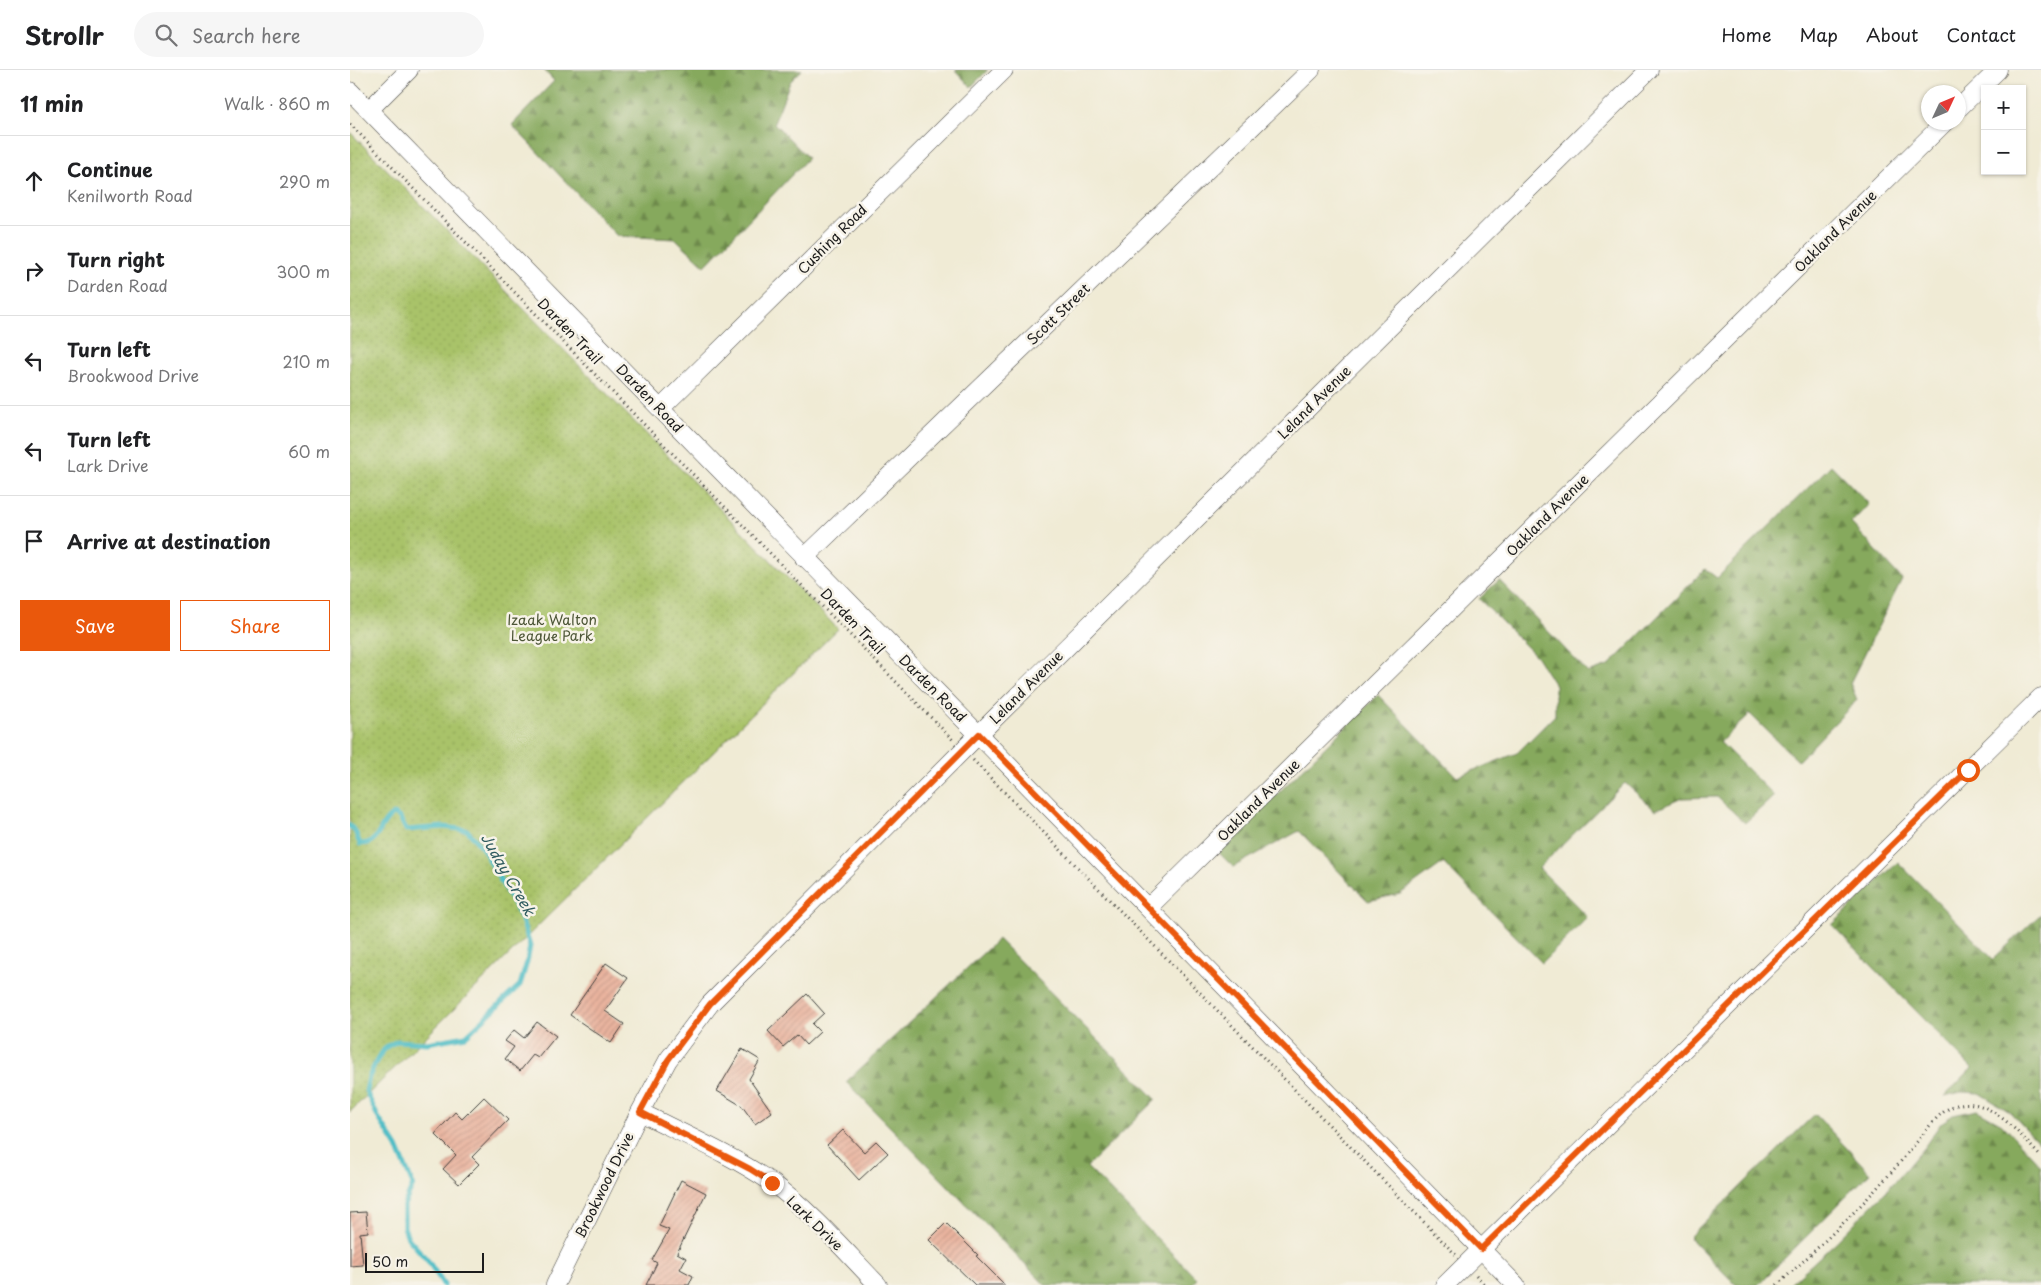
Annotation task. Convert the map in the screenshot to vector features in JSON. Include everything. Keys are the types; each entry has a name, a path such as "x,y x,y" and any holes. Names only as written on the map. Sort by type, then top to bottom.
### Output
{"street":[{"path":"369,110 409,70"},
{"name":"Cushing Road","path":"660,408 1004,70"},
{"name":"Scott Street","path":"804,558 1311,70"},
{"name":"Leland Avenue","path":"979,734 1649,70"},
{"path":"1966,101 1998,70"},
{"name":"Darden Road","path":"350,91 1516,1285"},
{"name":"Oakland Avenue","path":"1148,908 1937,130"},
{"path":"1445,1285 2041,697"},
{"name":"Brookwood Drive","path":"555,1285 640,1112 668,1060 710,1004 979,734"},
{"name":"Lark Drive","path":"640,1112 750,1169 772,1183 799,1205 878,1285"}],"path":[{"name":"Darden Trail","path":"350,124 1485,1285"},
{"path":"1777,1285 1866,1201 1939,1116 1958,1105 1971,1104 1994,1112 2007,1121 2041,1157"}],"green space":[{"path":"544,70 802,70 790,82 774,123 808,158 705,266 676,239 617,236 512,125 554,81"},
{"path":"955,70 988,70 971,87"},
{"name":"Izaak Walton League Park","path":"350,132 838,629 350,1112"},
{"path":"1831,465 1869,504 1851,523 1902,579 1850,683 1857,700 1798,761 1750,714 1720,742 1774,796 1745,823 1717,797 1682,798 1655,810 1625,783 1539,868 1588,917 1542,963 1443,863 1400,894 1368,901 1299,831 1233,867 1218,852 1378,695 1457,777 1517,753 1555,715 1555,685 1537,657 1479,599 1499,580 1588,673 1608,666 1705,569 1717,578"},
{"path":"1898,862 1993,959 2041,914 2041,1145 2010,1112 1979,1093 1961,1092 1945,1096 1972,1068 1832,925"},
{"path":"998,939 1156,1099 1087,1167 1197,1279 1191,1285 1045,1285 846,1082"},
{"path":"1977,1110 2002,1124 2041,1166 2041,1285 1789,1285 1836,1242 1889,1188 1925,1146 1941,1123 1953,1115"},
{"path":"1815,1114 1870,1173 1758,1285 1736,1285 1689,1237"}],"building":[{"path":"606,963 628,978 605,1011 624,1024 611,1043 570,1015"},
{"path":"807,994 824,1013 812,1024 820,1032 806,1045 797,1035 783,1047 768,1031"},
{"path":"537,1022 556,1036 538,1058 533,1055 520,1071 505,1059 514,1047 505,1041 514,1030 524,1038"},
{"path":"742,1049 760,1060 749,1079 772,1112 755,1124 742,1106 717,1091"},
{"path":"484,1097 508,1120 472,1157 479,1164 459,1184 443,1169 456,1155 435,1134 455,1112 462,1119"},
{"path":"843,1130 864,1152 876,1141 888,1153 859,1180 827,1145"},
{"path":"681,1180 706,1193 677,1253 686,1258 680,1269 693,1276 689,1285 646,1285 657,1263 652,1260 669,1230 659,1226"},
{"path":"366,1212 368,1232 360,1233 363,1265 350,1266 350,1213"},
{"path":"946,1223 1005,1285 975,1285 929,1240"}],"waterway":[{"name":"Juday Creek","path":"350,826 355,831 360,844 367,843 376,837 385,822 394,814 400,818 406,830 444,827 467,830 483,849 521,917 530,946 520,985 466,1036 427,1043 397,1041 386,1047 369,1077 366,1091 378,1117 397,1147 413,1185 404,1205 404,1227 408,1238 428,1261 444,1285"}],"route":[{"path":"772,1183 750,1169 640,1112 668,1060 710,1004 979,734 1481,1249 1968,770"}]}
